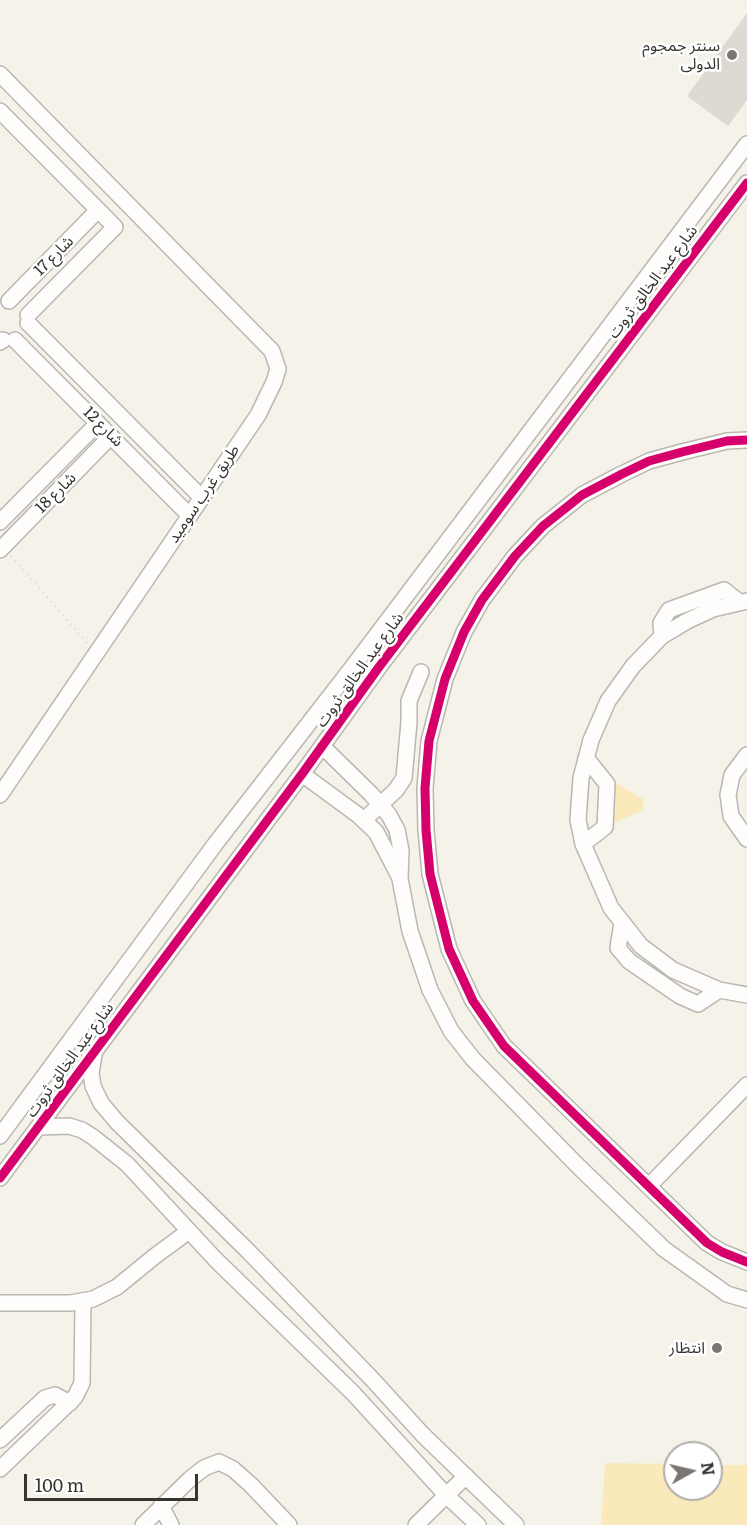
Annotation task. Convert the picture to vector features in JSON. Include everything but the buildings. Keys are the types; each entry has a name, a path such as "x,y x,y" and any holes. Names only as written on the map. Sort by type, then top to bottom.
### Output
{"street":[{"name":"طريق غرب سوميد","path":"0,74 272,351 278,369 258,415 0,795"},
{"path":"0,111 99,210"},
{"name":"شارع عبد الخالق ثروت","path":"0,1136 216,843 358,660 747,144"},
{"name":"شارع عبد الخالق ثروت","path":"0,1178 302,774 379,667 747,183"},
{"name":"شارع 17","path":"4,300 99,210 115,227 28,319 25,332 4,340"},
{"name":"شارع 12","path":"4,300 19,304 28,319 202,498"},
{"name":"شارع 12","path":"4,340 98,423 189,515"},
{"name":"شارع 18","path":"0,522 98,423"},
{"name":"شارع 18","path":"1,548 111,436"},
{"path":"747,440 727,441 649,461 582,495 543,526 515,556 482,600 464,632 445,679 429,741 425,788 430,874 449,949 473,1001 504,1047 707,1243 747,1262"},
{"path":"743,601 713,609 662,636 633,666 608,701 591,740 580,778 578,820 583,844 611,908 641,946 673,970 719,990 747,995"},
{"path":"364,820 381,806 404,778 409,701 421,672"},
{"path":"322,746 381,806 397,830 401,850 400,879 410,931 430,990 451,1031 473,1059 579,1167 664,1249 727,1294 747,1300"},
{"path":"747,755 732,775 728,795 731,816 747,839"},
{"path":"583,844 605,828 607,784 586,758"},
{"path":"302,774 364,820 376,832 400,879"},
{"path":"216,843 238,858"},
{"path":"622,923 618,948 629,962 680,996 698,1004 719,990"},
{"path":"94,1052 93,1086 100,1103 142,1148 249,1252 423,1435 516,1525"},
{"path":"649,1186 747,1085"},
{"path":"40,1127 69,1126 82,1130 127,1164 216,1260 353,1393 446,1495 478,1525"},
{"path":"127,1164 142,1148"},
{"path":"0,1303 83,1302 93,1299 117,1287 189,1232"},
{"path":"0,1469 70,1403 82,1383 83,1302"},
{"path":"353,1393 372,1379"},
{"path":"0,1440 45,1398 55,1395 70,1403"},
{"path":"143,1525 204,1468 219,1462 233,1469 251,1485 289,1525"},
{"path":"416,1525 466,1476"},
{"path":"161,1506 171,1525"}],"path":[{"path":"1,548 97,653"}],"shaded area":[{"path":"616,783 643,799 643,810 613,824"},
{"path":"605,1463 663,1464 663,1501 723,1501 723,1465 747,1465 747,1525 601,1525"}],"cycle path":[{"path":"0,1178 302,774 379,667 747,183"},
{"path":"747,440 727,441 682,452 649,461 622,474 582,495 543,526 515,556 482,600 464,632 445,679 429,741 425,788 430,874 449,949 473,1001 504,1046 707,1243 747,1262"}],"place":[{"name":"سنتر جمجوم الدولى","path":"732,55"},
{"name":"انتظار","path":"717,1348"}]}
